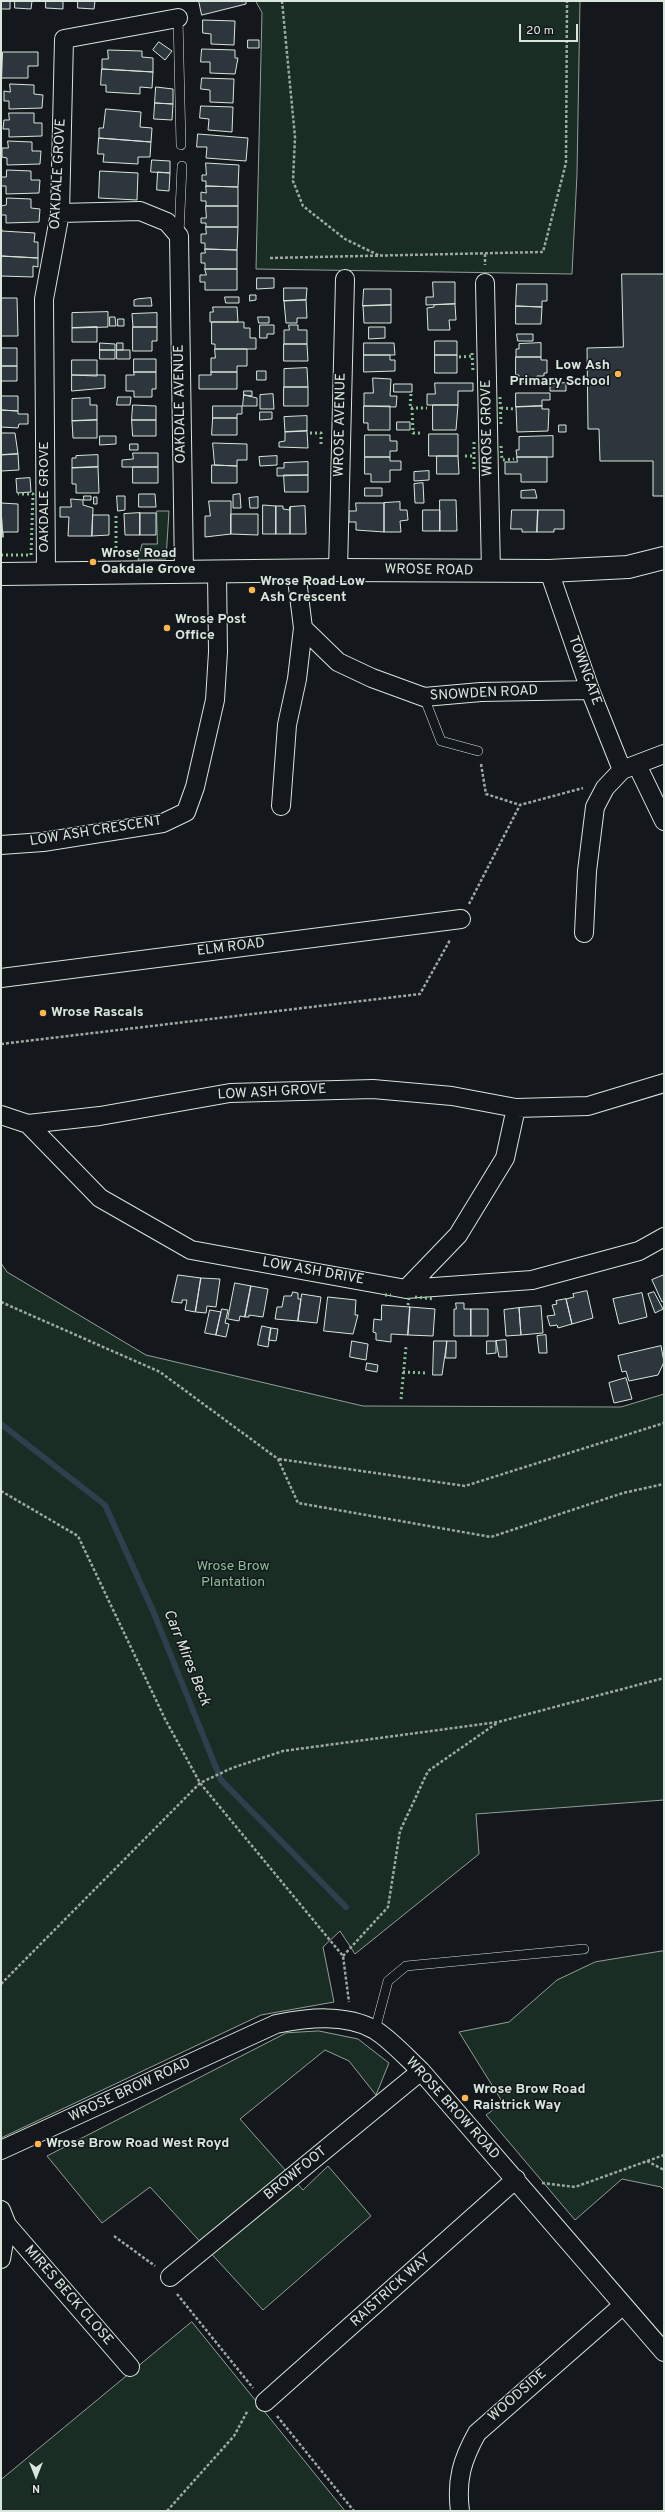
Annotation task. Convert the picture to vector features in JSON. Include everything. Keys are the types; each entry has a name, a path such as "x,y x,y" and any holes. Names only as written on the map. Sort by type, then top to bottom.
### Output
{"street":[{"name":"OAKDALE GROVE","path":"46,574 44,299 60,213 64,39 178,18"},
{"path":"60,213 140,211 167,222 179,236"},
{"name":"OAKDALE AVENUE","path":"179,236 184,572"},
{"name":"WROSE AVENUE","path":"338,570 345,279"},
{"name":"WROSE GROVE","path":"485,283 491,572"},
{"name":"WROSE ROAD","path":"1,574 338,570 491,572 628,567 664,558"},
{"name":"TOWNGATE","path":"549,570 590,690 630,767"},
{"path":"281,806 287,725 297,679 302,628 296,571"},
{"name":"LOW ASH CRESCENT","path":"1,844 44,842 163,823 186,812 194,787 215,700 218,652 217,572"},
{"name":"SNOWDEN ROAD","path":"302,628 338,662 372,678 424,697 482,692 590,690"},
{"path":"584,933 587,871 596,806 605,788 630,767 664,754"},
{"path":"630,767 664,821"},
{"name":"ELM ROAD","path":"1,978 462,919"},
{"name":"LOW ASH GROVE","path":"28,1124 100,1116 230,1093 373,1089 452,1096 516,1108 588,1106 664,1083"},
{"path":"406,1289 458,1234 504,1158 516,1108"},
{"name":"LOW ASH DRIVE","path":"1,1115 28,1124 100,1198 191,1250 406,1289 532,1280 639,1251 664,1237"},
{"name":"WROSE BROW ROAD","path":"1,2150 276,2024 313,2017 352,2022 375,2030 421,2071 516,2179 622,2306 664,2352"},
{"name":"BROWFOOT","path":"170,2277 421,2071"},
{"name":"RAISTRICK WAY","path":"262,2399 516,2179"},
{"name":"MIRES BECK CLOSE","path":"1,2259 4,2217"},
{"name":"MIRES BECK CLOSE","path":"4,2217 130,2367"},
{"name":"WOODSIDE","path":"460,2511 457,2490 464,2455 477,2433 622,2306"}],"lane":[{"name":"OAKDALE GROVE","path":"178,18 181,145"},
{"name":"OAKDALE AVENUE","path":"179,236 182,166"},
{"path":"424,697 441,741 478,751"},
{"path":"375,2030 388,1980 406,1966 584,1949"}],"path":[{"path":"282,1 295,137 293,180 302,206 345,238 380,256"},
{"path":"270,258 543,252 566,163 568,1"},
{"path":"478,751 486,794 520,805"},
{"path":"1,1302 160,1372 278,1459 465,1486 664,1423"},
{"path":"278,1459 298,1503 491,1537 623,1493 664,1484"},
{"path":"1,1491 78,1536 165,1719 200,1783 343,1956 352,2022"},
{"path":"1,1984 200,1783 211,1776 283,1751 498,1722 664,1678"},
{"path":"343,1956 388,1907 400,1831 428,1771 498,1722"},
{"path":"516,2179 574,2187 664,2155"},
{"path":"647,2161 664,2170"},
{"path":"114,2236 170,2277 178,2298 354,2511"},
{"path":"167,2511 234,2436 249,2408 262,2399"}],"green space":[{"path":"256,1 580,1 577,174 572,274 256,269 262,13"},
{"path":"157,511 169,511 166,559 138,560 142,544 157,544"},
{"name":"Wrose Brow Plantation","path":"1,1263 7,1272 146,1355 363,1406 621,1407 664,1394 664,1800 476,1814 479,1854 355,1954 340,1931 323,1947 334,2002 261,2015 1,2138"},
{"path":"664,1951 664,2190 661,2187 622,2179 575,2220 486,2115 503,2103 459,2032 509,2022 557,1980 595,1962"},
{"path":"319,2031 358,2039 389,2063 376,2095 349,2061 325,2050 240,2119 303,2190 328,2166 371,2216 263,2310 150,2187 102,2223 47,2156 286,2033"},
{"path":"192,2322 345,2511 1,2511 1,2480"}],"building":[{"path":"1,1 10,1 10,9 1,9"},
{"path":"15,1 32,1 31,9 15,8"},
{"path":"46,1 63,1 63,9 46,8"},
{"path":"78,1 95,1 94,9 78,8"},
{"path":"199,1 246,1 246,4 202,15"},
{"path":"203,20 235,21 234,45 211,44 211,34 203,33"},
{"path":"248,40 259,40 259,48 248,48"},
{"path":"159,42 172,51 165,60 153,50"},
{"path":"202,49 235,50 235,58 238,58 235,74 210,73 210,62 201,62"},
{"path":"108,50 142,51 142,57 153,58 153,72 102,69 102,59 108,59"},
{"path":"3,52 38,52 38,66 28,66 28,78 2,78"},
{"path":"102,69 153,72 152,88 140,87 140,94 106,92 106,85 101,85"},
{"path":"202,78 234,79 233,103 210,102 210,90 201,89"},
{"path":"10,84 34,85 34,94 43,95 42,108 9,109 9,101 4,101 4,91 10,92"},
{"path":"156,87 173,89 173,104 155,103"},
{"path":"155,103 173,104 172,120 154,119"},
{"path":"201,106 233,107 232,132 208,130 209,119 200,118"},
{"path":"106,109 141,112 140,127 152,128 151,142 99,138 99,128 103,128"},
{"path":"9,113 34,113 34,123 42,123 42,136 9,137 9,129 3,129 4,120 9,120"},
{"path":"198,134 248,138 246,161 206,158 207,147 197,147"},
{"path":"99,138 151,142 150,157 138,157 138,164 103,162 104,154 98,154"},
{"path":"8,141 32,142 32,151 41,151 40,164 7,165 7,158 2,157 2,148 8,148"},
{"path":"152,160 170,161 170,173 151,172"},
{"path":"206,163 239,165 238,187 206,186 206,181 202,181 202,175 206,175"},
{"path":"7,170 31,171 31,180 40,180 39,193 6,194 6,186 1,186 1,177 6,177"},
{"path":"100,171 138,173 137,200 99,198"},
{"path":"158,172 170,173 169,191 157,190"},
{"path":"206,186 238,187 238,206 206,206 206,201 201,201 201,192 206,193"},
{"path":"7,198 31,199 31,208 40,209 39,222 6,223 6,215 1,215 1,206 6,205"},
{"path":"206,206 238,206 238,227 206,227 206,223 201,223 201,218 206,218"},
{"path":"1,225 2,231 35,233 34,242 38,242 38,258 1,256"},
{"path":"206,227 238,227 237,250 205,249 205,243 201,243 201,234 206,234"},
{"path":"205,249 237,250 237,269 205,269 205,263 201,263 201,253 205,253"},
{"path":"1,256 38,258 38,267 33,266 33,277 1,276"},
{"path":"205,269 237,269 237,290 205,290 205,282 200,282 200,275 206,275"},
{"path":"622,274 664,274 664,496 653,496 653,461 600,461 599,429 588,429 587,348 623,347"},
{"path":"257,278 274,278 274,288 257,289"},
{"path":"433,282 455,282 455,304 426,305 426,297 433,297"},
{"path":"517,284 547,284 547,301 542,301 542,307 516,306"},
{"path":"284,288 307,288 306,300 284,301"},
{"path":"364,289 391,289 391,305 363,306"},
{"path":"250,295 256,295 256,300 250,301"},
{"path":"225,297 239,297 239,303 226,303"},
{"path":"2,298 17,298 18,336 1,336"},
{"path":"151,298 152,306 134,306 134,300"},
{"path":"306,300 307,318 297,318 297,323 286,323 284,301"},
{"path":"455,304 456,320 449,320 450,330 428,330 427,308 434,307 434,305"},
{"path":"391,305 391,323 364,323 363,306"},
{"path":"516,306 542,307 541,324 516,324"},
{"path":"213,307 237,307 238,322 210,322 210,312 213,312"},
{"path":"108,312 108,327 72,328 72,313"},
{"path":"157,313 157,327 133,327 132,314"},
{"path":"110,317 115,317 116,326 110,326"},
{"path":"258,317 269,317 269,323 259,323"},
{"path":"118,319 124,319 124,326 118,326"},
{"path":"212,322 244,322 244,328 250,328 250,338 256,338 256,349 215,349 215,344 212,344"},
{"path":"260,325 274,325 274,334 267,334 267,338 260,338"},
{"path":"289,325 298,325 298,330 307,330 307,344 284,344 284,330 289,330"},
{"path":"97,327 97,342 72,342 72,328"},
{"path":"133,327 157,327 157,341 152,341 152,351 133,351"},
{"path":"369,327 385,327 385,338 369,339"},
{"path":"517,334 533,334 533,341 518,341"},
{"path":"435,341 457,341 457,355 435,355"},
{"path":"100,343 115,344 115,350 100,350"},
{"path":"117,343 123,343 123,350 117,350"},
{"path":"364,343 394,343 395,355 364,355"},
{"path":"541,343 541,357 516,357 516,349 519,349 519,344"},
{"path":"284,344 307,344 308,361 284,361"},
{"path":"1,348 17,348 17,366 1,366"},
{"path":"215,349 247,349 247,366 237,366 237,372 211,372 211,358 215,358"},
{"path":"100,350 115,350 115,359 100,359"},
{"path":"117,350 130,350 130,359 117,359"},
{"path":"364,355 390,355 390,360 395,360 395,371 364,372"},
{"path":"435,355 457,355 457,373 435,373"},
{"path":"516,357 541,357 541,360 547,360 547,373 544,373 544,376 537,376 537,382 519,382 519,375 516,375"},
{"path":"134,359 156,359 156,372 134,372"},
{"path":"72,360 97,360 97,376 72,375"},
{"path":"1,366 17,366 17,381 1,381"},
{"path":"307,368 308,387 284,387 284,369"},
{"path":"257,371 266,371 266,380 257,380"},
{"path":"134,372 156,372 156,389 152,389 152,397 134,397 134,391 126,391 126,375 134,375"},
{"path":"211,372 237,372 237,389 199,389 199,375 211,375"},
{"path":"72,375 105,375 105,388 72,391"},
{"path":"373,378 391,379 390,396 397,396 396,407 364,406 364,393 373,393"},
{"path":"435,383 473,383 473,391 458,391 458,405 427,405 427,394 435,394"},
{"path":"566,383 566,391 550,391 550,384"},
{"path":"394,384 412,384 412,392 394,392"},
{"path":"284,387 308,387 308,406 284,406"},
{"path":"244,391 252,391 252,396 244,395"},
{"path":"516,393 550,393 550,400 542,400 542,406 516,407"},
{"path":"273,394 274,409 260,409 260,395"},
{"path":"244,395 257,398 257,406 243,406"},
{"path":"1,396 18,396 18,411 1,410"},
{"path":"118,397 131,397 130,405 117,405"},
{"path":"90,398 90,405 97,405 97,420 72,421 72,399"},
{"path":"133,405 156,406 156,420 132,420"},
{"path":"433,405 458,405 456,430 433,430"},
{"path":"213,406 242,406 242,414 237,414 237,418 213,418"},
{"path":"364,406 390,406 390,430 368,430 368,423 364,423"},
{"path":"542,406 542,409 549,409 548,431 517,432 516,407"},
{"path":"1,410 18,411 18,414 28,414 28,424 19,424 18,428 1,427"},
{"path":"260,412 272,412 272,419 260,420"},
{"path":"307,416 307,431 285,432 284,417"},
{"path":"213,418 237,418 237,435 212,435"},
{"path":"97,420 97,438 73,438 72,421"},
{"path":"132,420 156,420 156,436 133,436"},
{"path":"397,422 410,422 410,430 397,430"},
{"path":"559,425 566,425 566,432 559,432"},
{"path":"307,431 308,448 279,447 279,442 285,441 285,432"},
{"path":"1,433 15,433 18,454 1,455"},
{"path":"429,434 458,434 458,456 429,456"},
{"path":"365,435 390,435 390,441 397,441 397,451 390,451 390,457 365,457"},
{"path":"100,436 116,436 116,444 100,445"},
{"path":"553,436 553,457 517,457 516,450 519,450 519,437"},
{"path":"213,443 247,444 247,460 237,460 237,466 215,465"},
{"path":"130,444 138,444 138,450 130,450"},
{"path":"133,453 158,453 158,467 122,467 122,460 133,459"},
{"path":"18,454 19,470 1,471 1,455"},
{"path":"98,455 98,467 72,468 72,458 76,458 76,456"},
{"path":"277,456 277,465 260,466 259,457"},
{"path":"437,456 458,456 459,474 437,474"},
{"path":"365,457 390,457 390,461 401,461 401,470 390,470 390,482 371,482 371,474 365,474"},
{"path":"517,457 547,457 547,482 521,482 521,474 505,474 505,462 517,462"},
{"path":"308,462 308,475 277,476 277,468 284,468 284,463"},
{"path":"212,465 237,466 237,483 212,483"},
{"path":"98,467 99,493 76,493 76,484 72,484 72,468"},
{"path":"133,467 158,467 158,483 133,483"},
{"path":"429,471 429,480 414,481 414,472"},
{"path":"284,475 308,475 308,492 285,492"},
{"path":"30,478 31,492 17,493 16,479"},
{"path":"423,483 424,503 415,503 414,484"},
{"path":"365,488 382,488 382,496 365,496"},
{"path":"535,490 537,498 521,498 521,491"},
{"path":"139,494 155,494 156,507 139,507"},
{"path":"240,494 241,508 233,508 233,495"},
{"path":"84,496 91,496 91,500 84,500"},
{"path":"117,496 125,496 125,510 118,511"},
{"path":"94,497 97,497 97,504 94,504"},
{"path":"258,497 258,508 250,508 249,498"},
{"path":"71,499 83,500 83,505 93,508 92,536 68,536 69,517 60,517 60,507 71,507"},
{"path":"440,500 456,500 457,531 440,531"},
{"path":"209,501 231,501 231,534 205,537 205,516 210,516"},
{"path":"400,502 400,510 407,510 408,520 400,521 401,532 384,532 384,503"},
{"path":"1,503 18,504 18,532 3,532 3,537"},
{"path":"356,503 384,503 384,532 356,530 356,522 349,522 349,511 356,511"},
{"path":"263,505 276,506 276,534 263,534"},
{"path":"276,506 283,506 283,509 290,510 290,534 276,534"},
{"path":"305,506 306,534 290,534 290,507"},
{"path":"423,510 440,510 440,531 423,531"},
{"path":"512,510 538,510 537,532 522,532 522,529 511,529"},
{"path":"538,510 564,510 564,529 554,529 554,532 537,532"},
{"path":"140,513 140,535 125,535 124,514"},
{"path":"140,513 156,513 156,535 140,535"},
{"path":"231,514 258,514 258,535 231,534"},
{"path":"93,515 109,515 109,535 92,536"},
{"path":"178,1275 201,1278 195,1312 185,1310 187,1300 182,1300 182,1303 172,1302"},
{"path":"664,1275 664,1301 662,1302 652,1280"},
{"path":"201,1278 220,1279 216,1307 207,1306 206,1313 196,1312"},
{"path":"235,1283 251,1286 245,1317 240,1316 239,1321 228,1319"},
{"path":"251,1286 268,1289 263,1317 249,1315 249,1317 245,1317"},
{"path":"587,1291 593,1318 572,1324 566,1299 574,1297 573,1294"},
{"path":"293,1292 298,1293 298,1299 301,1299 298,1321 275,1319 277,1307 282,1307 284,1296 291,1296"},
{"path":"654,1292 663,1309 655,1313 648,1294"},
{"path":"642,1293 647,1317 619,1324 613,1299"},
{"path":"302,1294 321,1297 317,1323 298,1321"},
{"path":"328,1297 356,1300 355,1315 358,1315 353,1334 324,1331"},
{"path":"566,1299 572,1324 558,1328 557,1325 550,1326 547,1316 555,1315 552,1305 557,1304 556,1301"},
{"path":"456,1303 464,1303 464,1309 471,1309 471,1336 454,1336 454,1309 456,1309"},
{"path":"382,1305 410,1307 408,1335 391,1334 391,1342 376,1340 376,1333 373,1332 374,1319 381,1320"},
{"path":"541,1306 543,1333 521,1335 519,1308"},
{"path":"410,1307 435,1309 433,1336 408,1335"},
{"path":"519,1308 521,1335 506,1336 504,1310"},
{"path":"222,1309 228,1310 225,1323 229,1324 226,1337 216,1335"},
{"path":"471,1309 488,1309 488,1336 471,1336"},
{"path":"210,1310 221,1312 216,1335 205,1333"},
{"path":"262,1326 271,1328 268,1347 258,1345"},
{"path":"271,1328 278,1329 276,1341 269,1340"},
{"path":"546,1335 547,1353 539,1353 537,1336"},
{"path":"506,1340 507,1357 499,1357 496,1341"},
{"path":"352,1341 368,1344 366,1360 350,1357"},
{"path":"434,1341 447,1341 442,1375 433,1375"},
{"path":"447,1341 456,1341 456,1358 446,1358"},
{"path":"487,1341 496,1341 496,1353 487,1354"},
{"path":"661,1346 664,1362 658,1375 629,1381 626,1371 622,1372 618,1356"},
{"path":"367,1363 378,1365 377,1372 366,1370"},
{"path":"626,1378 632,1399 614,1403 609,1383"}],"waterway":[{"name":"Carr Mires Beck","path":"1,1424 105,1505 153,1611 221,1780 346,1907"}],"hedge":[{"path":"472,353 473,372"},
{"path":"459,357 473,356"},
{"path":"411,394 410,408 427,408"},
{"path":"500,397 501,425"},
{"path":"412,408 413,433 423,433"},
{"path":"501,408 516,409"},
{"path":"310,433 321,433 321,446"},
{"path":"474,442 474,471"},
{"path":"501,446 502,460 514,459"},
{"path":"465,456 474,456"},
{"path":"1,555 31,555 33,494 18,494"},
{"path":"116,513 116,553"},
{"path":"385,1295 391,1295"},
{"path":"408,1305 409,1297"},
{"path":"415,1297 435,1299"},
{"path":"401,1399 406,1347"},
{"path":"403,1372 427,1373"}],"place":[{"name":"Low Ash Primary School","path":"618,374"},
{"name":"Wrose Road Oakdale Grove","path":"93,562"},
{"name":"Wrose Road Low Ash Crescent","path":"252,590"},
{"name":"Wrose Post Office","path":"167,628"},
{"name":"Wrose Rascals","path":"43,1013"},
{"name":"Wrose Brow Road Raistrick Way","path":"465,2098"},
{"name":"Wrose Brow Road West Royd","path":"38,2144"}]}
